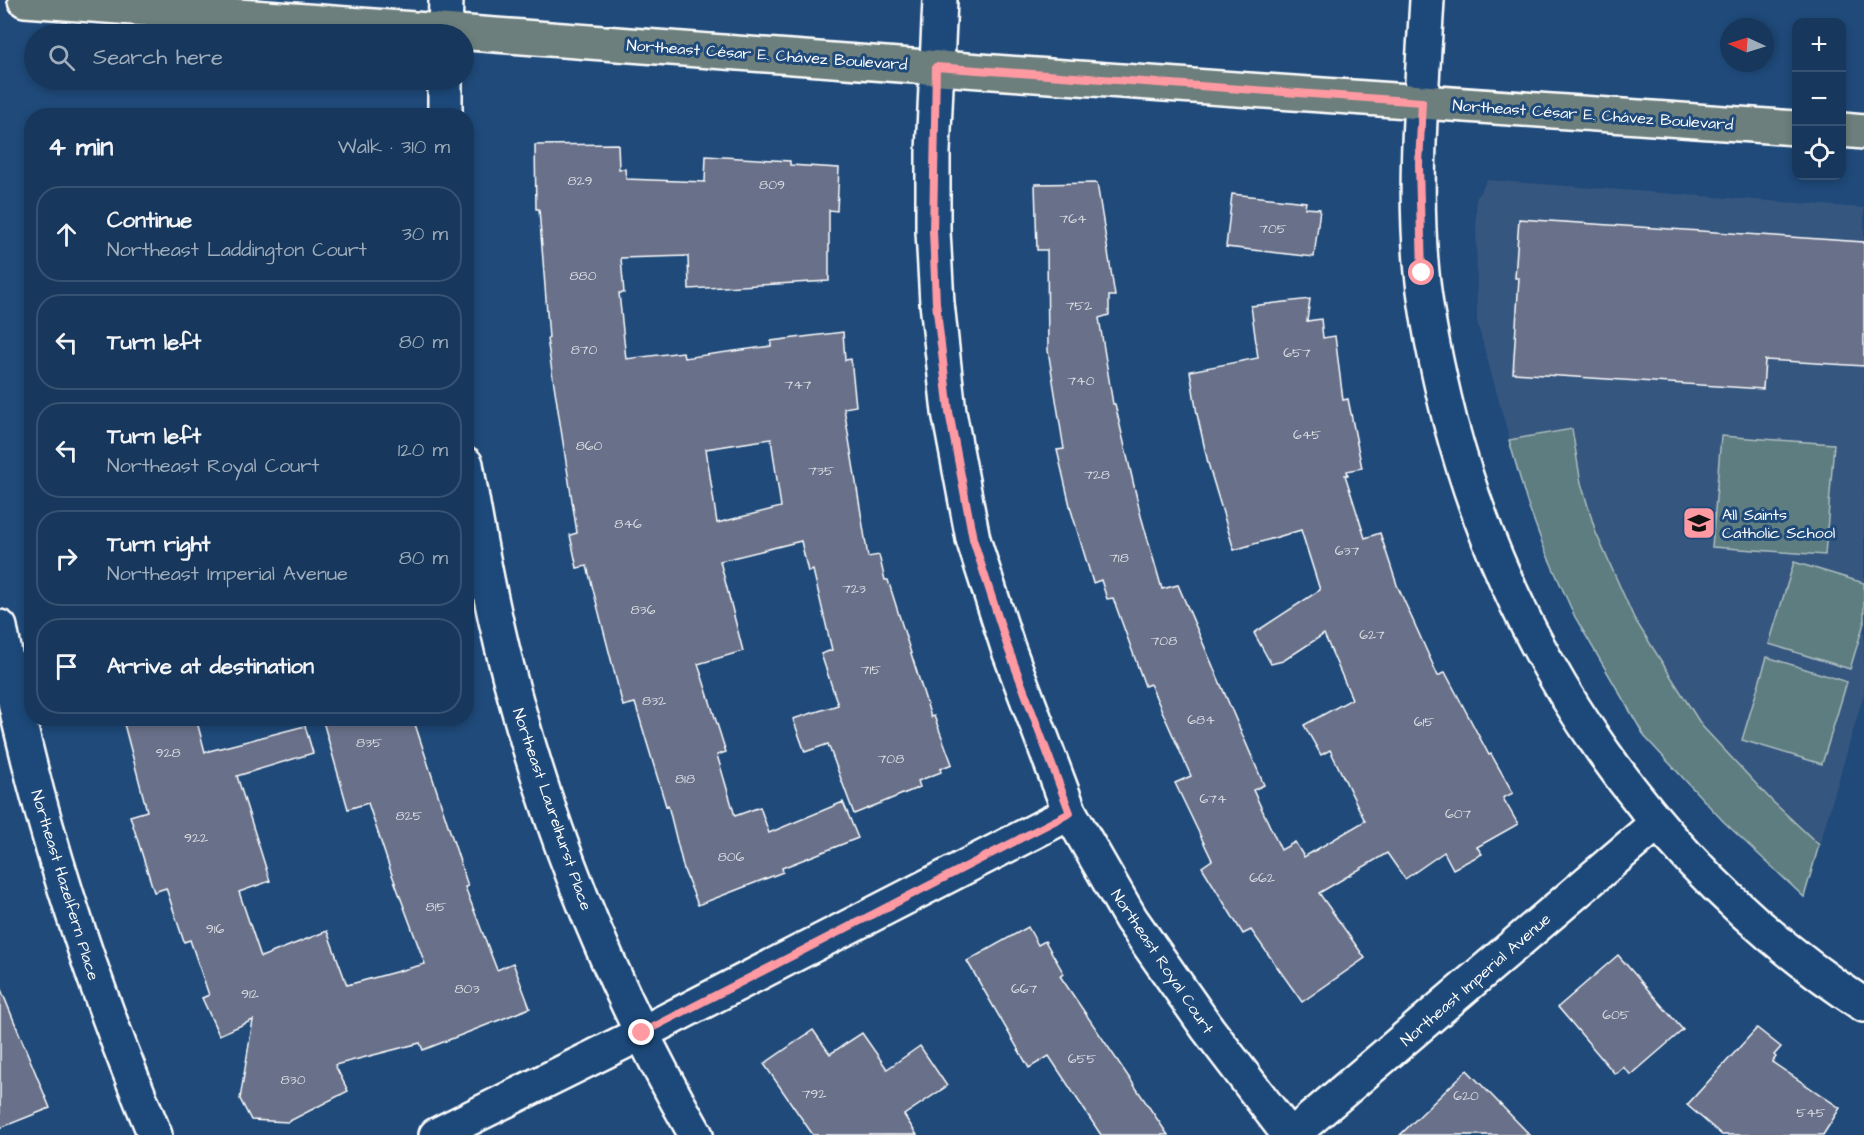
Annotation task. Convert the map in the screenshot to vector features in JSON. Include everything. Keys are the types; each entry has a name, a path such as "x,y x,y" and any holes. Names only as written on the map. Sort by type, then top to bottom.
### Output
{"main road":[{"name":"Northeast César E. Chávez Boulevard","path":"26,0 467,24"},
{"name":"Northeast César E. Chávez Boulevard","path":"474,25 936,67 1792,128"},
{"path":"1846,130 1864,132"}],"street":[{"name":"Northeast Royal Court","path":"940,0 936,67 933,231 936,303 949,412 973,539 1008,648 1070,813 1131,919 1208,1029 1291,1135"},
{"path":"1427,0 1419,175 1422,273 1441,384 1471,491 1515,603 1545,661 1590,734 1657,823 1713,883 1776,940 1864,1005"},
{"path":"445,90 445,108"},
{"name":"Northeast Laurelhurst Place","path":"474,507 494,615 518,709 572,872 605,953 642,1033 696,1135"},
{"name":"Northeast Hazelfern Place","path":"0,627 30,766 57,864 121,1052 155,1135"},
{"path":"436,1135 642,1033 1070,813"},
{"name":"Northeast Imperial Avenue","path":"1291,1135 1657,823"}],"shaded area":[{"name":"All Saints Catholic School","path":"1487,180 1864,208 1864,694 1804,897 1723,821 1645,737 1575,617 1544,548 1526,499 1477,322 1476,199"}],"green space":[{"path":"1572,429 1581,483 1596,533 1634,618 1702,726 1772,801 1819,845 1804,897 1723,821 1645,737 1575,617 1544,548 1526,499 1509,440"},
{"path":"1721,436 1834,444 1825,555 1712,547"},
{"path":"1794,562 1864,583 1864,623 1850,669 1769,644"},
{"path":"1767,657 1847,682 1822,764 1742,740"}],"building":[{"path":"618,144 619,169 625,169 626,179 705,182 706,156 790,161 790,165 839,168 837,211 829,210 829,281 689,289 688,256 621,258 624,293 619,293 626,359 683,352 684,358 771,346 771,341 843,332 845,360 851,359 856,406 844,408 868,557 879,555 885,580 888,580 931,717 934,716 952,764 940,769 941,772 918,781 920,787 854,814 828,744 805,752 793,719 838,705 821,654 832,650 813,570 808,572 801,541 720,561 743,651 698,664 726,752 717,755 735,816 760,807 769,833 843,802 858,838 782,868 783,872 698,905 684,870 668,805 666,806 635,703 623,706 587,566 577,568 570,535 577,533 547,339 549,338 539,209 536,209 535,145","holes":["771,439 781,507 717,523 706,449"]},
{"path":"1097,183 1115,296 1109,296 1109,315 1099,318 1113,404 1115,404 1141,516 1162,589 1178,585 1264,785 1253,790 1281,850 1295,842 1304,857 1365,821 1330,750 1321,755 1304,725 1352,699 1324,634 1283,661 1271,664 1254,633 1320,590 1301,530 1234,550 1208,463 1197,414 1190,371 1258,358 1251,306 1310,299 1307,321 1321,319 1323,338 1335,336 1343,400 1348,399 1362,468 1347,471 1348,475 1345,475 1365,538 1380,533 1397,585 1438,676 1445,672 1489,755 1491,754 1513,793 1503,798 1518,824 1477,847 1482,854 1453,869 1444,852 1405,879 1387,853 1319,893 1365,958 1302,1002 1251,930 1243,934 1202,867 1212,860 1175,783 1191,776 1150,684 1145,686 1113,598 1107,599 1101,580 1093,583 1071,510 1057,450 1064,449 1048,350 1047,250 1037,250 1035,184"},
{"path":"1232,194 1306,202 1305,208 1320,209 1314,257 1226,247"},
{"path":"1519,219 1864,242 1864,366 1765,360 1763,389 1513,373 1519,278 1515,278"},
{"path":"125,726 198,726 205,752 305,726 313,753 237,776 270,881 239,892 261,957 327,931 347,985 425,964 368,803 348,809 324,726 416,726 468,886 465,887 497,970 513,963 530,1008 423,1050 420,1043 335,1065 348,1091 288,1122 251,1120 240,1099 253,1020 219,1035 202,998 209,995 190,940 184,942 166,888 154,892 130,816 147,811"},
{"path":"1028,927 1038,945 1045,941 1064,974 1060,976 1168,1135 1101,1135 1049,1056 1029,1068 967,961"},
{"path":"1618,955 1683,1030 1631,1075 1623,1067 1615,1074 1558,1007"},
{"path":"0,987 50,1108 0,1128"},
{"path":"1757,1028 1781,1047 1774,1055 1776,1057 1772,1062 1840,1108 1823,1135 1722,1135 1687,1105"},
{"path":"813,1030 830,1054 862,1033 887,1069 920,1046 947,1086 904,1115 917,1135 813,1135 764,1064"},
{"path":"1467,1070 1530,1135 1400,1135"}],"place":[{"name":"All Saints Catholic School","path":"1699,523"}],"route":[{"path":"642,1033 1070,813 1008,648 973,539 949,412 936,303 933,231 936,67 1422,102 1419,226 1422,273"}]}
